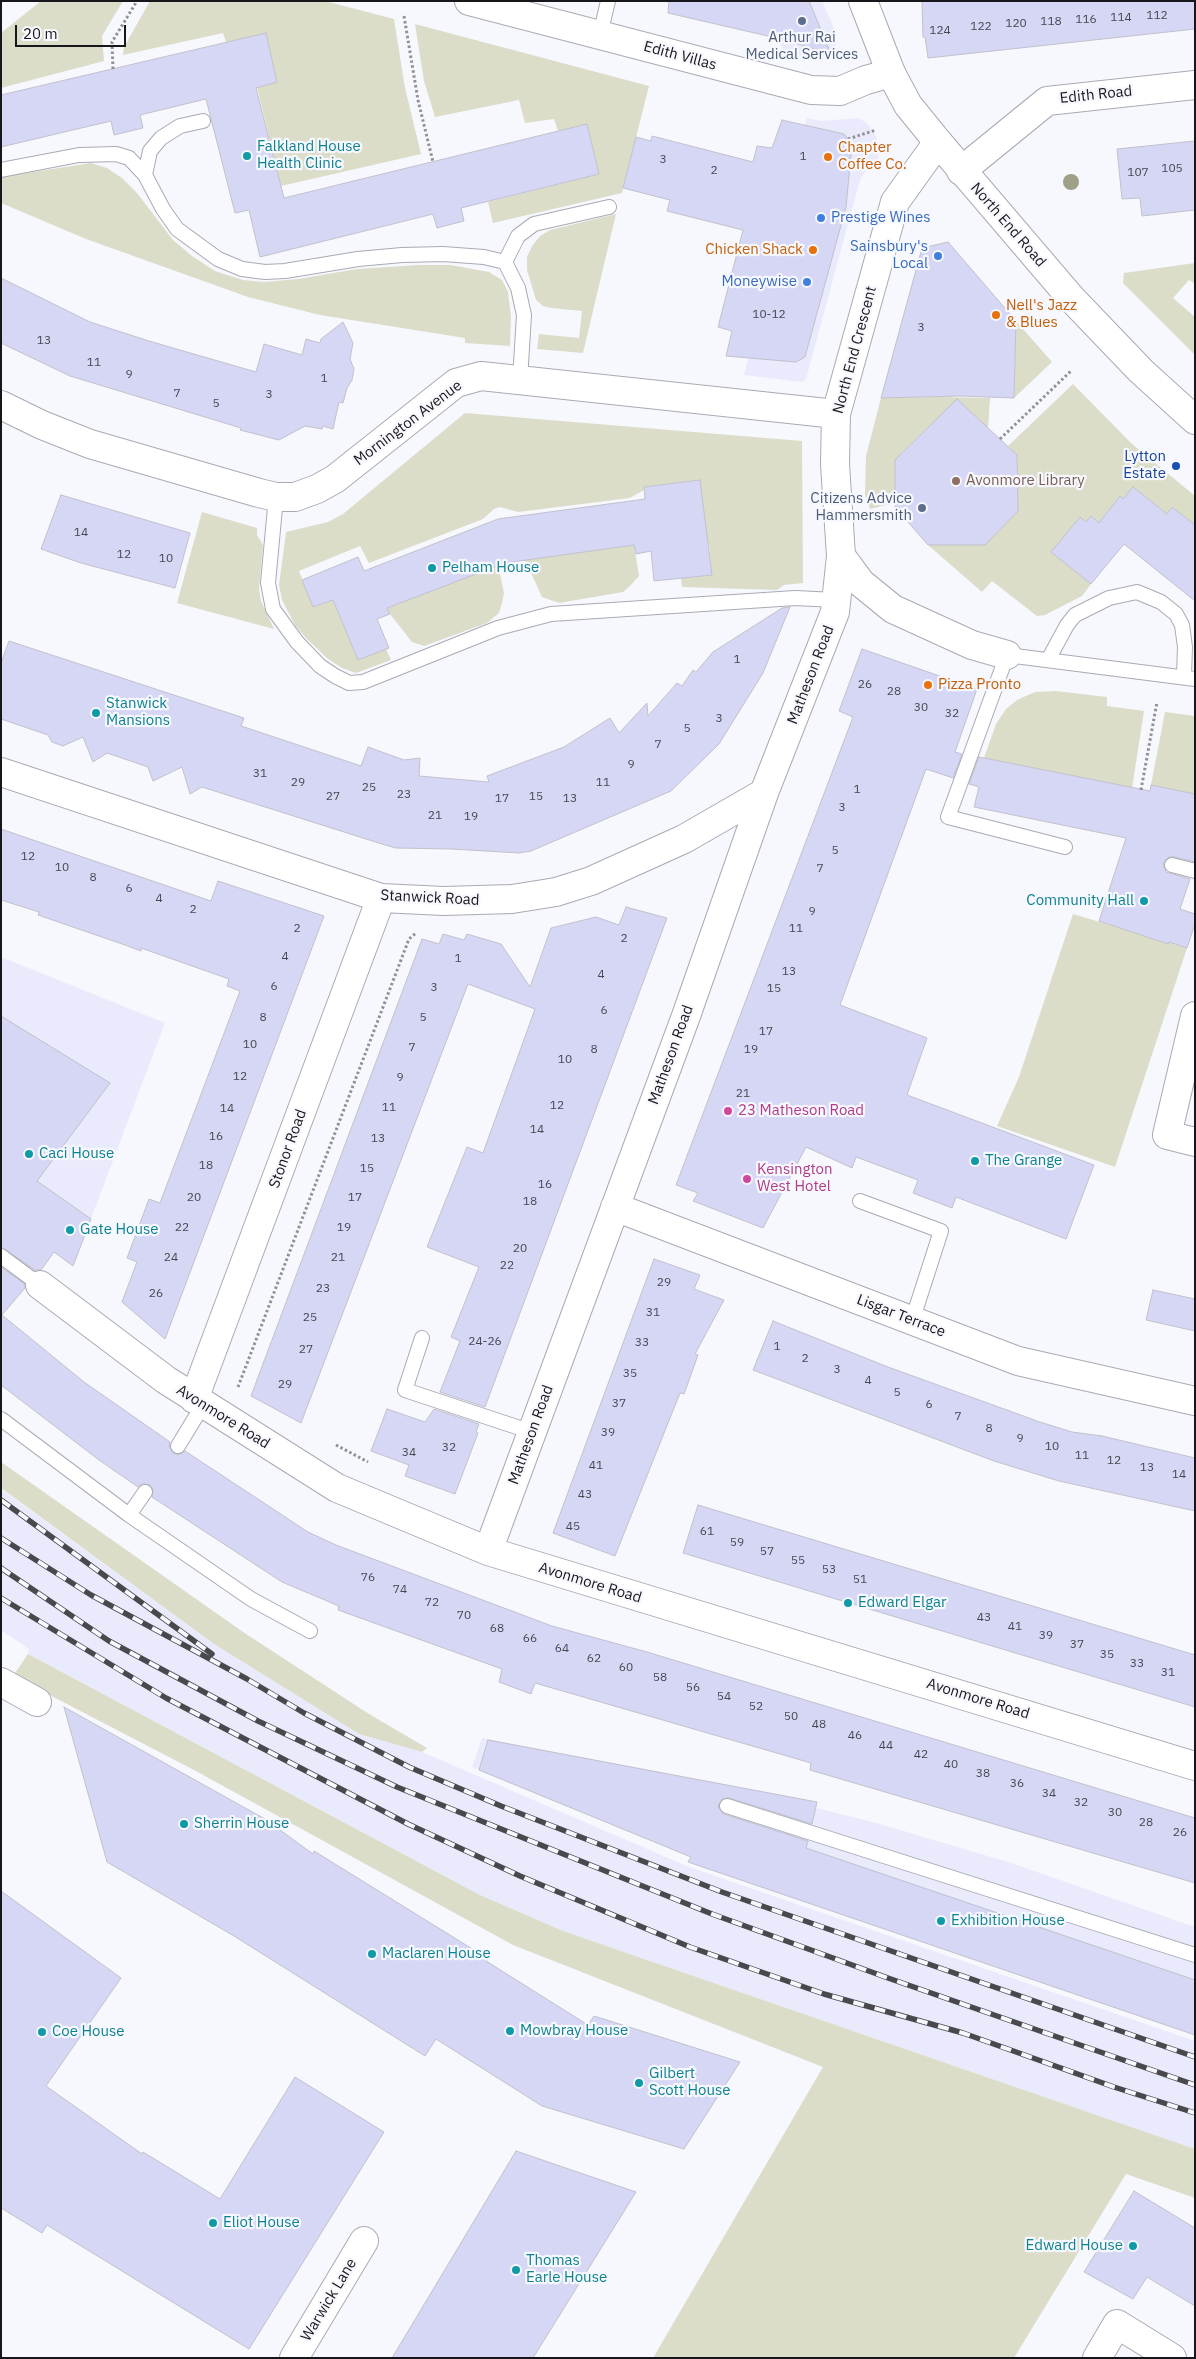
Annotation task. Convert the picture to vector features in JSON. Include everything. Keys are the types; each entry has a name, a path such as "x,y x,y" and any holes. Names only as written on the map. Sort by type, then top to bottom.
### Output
{"street":[{"name":"Edith Villas","path":"469,1 811,90 840,91 866,80 891,73"},
{"name":"North End Road","path":"863,1 891,73 908,105 1072,299 1141,371 1195,420"},
{"name":"Edith Road","path":"961,170 1046,101 1195,84"},
{"name":"North End Crescent","path":"841,556 835,464 836,414 895,202 938,142"},
{"name":"Mornington Avenue","path":"1,405 42,426 90,444 276,497 295,497 317,489 335,479 456,383 481,376 836,414"},
{"name":"Matheson Road","path":"488,1551 686,1016 764,793 835,612 841,556"},
{"path":"841,556 861,583 893,609 972,645 1007,655"},
{"name":"Stanwick Road","path":"1,772 381,898 477,901 512,899 556,892 591,881 639,861 684,839 764,793"},
{"name":"Stonor Road","path":"199,1402 206,1369 381,898"},
{"path":"1195,1016 1166,1135 1195,1142"},
{"name":"Lisgar Terrace","path":"615,1207 1018,1361 1195,1401"},
{"name":"Avonmore Road","path":"40,1285 128,1354 199,1402 337,1488 488,1551 1036,1716 1195,1766"},
{"path":"1,1682 37,1702"},
{"name":"Warwick Lane","path":"294,2358 364,2241"},
{"path":"1097,2358 1117,2324 1172,2358"}],"lane":[{"path":"600,35 608,1"},
{"path":"145,175 150,150 160,138 180,126 203,121"},
{"path":"1,170 79,155 116,154 129,158 145,175 163,209 177,229 218,259 242,269 265,272 285,271 402,254 484,257 506,262"},
{"path":"520,380 524,315 518,288 506,262 518,236 534,224 609,207"},
{"path":"276,497 268,582 274,609 297,642 320,666 349,683 363,682 498,628 551,614 796,598 836,600"},
{"path":"1048,660 1066,624 1074,615 1109,598 1138,592 1162,602 1176,614 1182,625 1189,678 1007,655 948,817 1064,848"},
{"path":"1172,865 1195,871"},
{"path":"860,1202 941,1231 912,1321"},
{"path":"1,1256 40,1285"},
{"path":"422,1338 405,1390 532,1432"},
{"path":"178,1446 199,1402"},
{"path":"1,1419 129,1515 251,1599 310,1631"},
{"path":"129,1515 145,1492"},
{"path":"727,1806 1195,1955"}],"path":[{"path":"113,69 112,42 137,1"},
{"path":"404,16 418,100 433,162"},
{"path":"848,139 876,130"},
{"path":"1000,439 1072,370"},
{"path":"1141,790 1162,674"},
{"path":"237,1390 409,939 419,930"},
{"path":"206,1369 242,1394"},
{"path":"327,1440 369,1463"}],"shaded area":[{"path":"760,1 822,1 836,33 837,43 826,56 812,58 784,52"},
{"path":"807,118 821,121 858,118 867,123 876,136 880,150 878,159 867,169 860,180 806,379 802,382 744,375"},
{"path":"1,957 165,1023 73,1266 54,1252 1,1316"},
{"path":"1,1489 214,1644 359,1734 422,1752 689,1867 1195,2041 1195,2149 563,1931 480,1895 28,1654 29,1649 1,1630"},
{"name":"Exhibition House","path":"482,1738 716,1783 880,1824 1011,1863 1195,1927 1195,2035 688,1862 691,1857 472,1767"}],"green space":[{"path":"41,1 123,1 102,36 104,61 1,88 1,33"},
{"path":"150,1 325,1 394,19 405,88 421,154 281,186 257,87 277,82 266,34 226,42 223,33 123,55 124,47"},
{"path":"415,24 649,86 622,193 493,223 488,202 599,174 587,124 558,131 554,119 525,123 519,100 435,117 424,81"},
{"path":"91,163 107,168 122,178 137,193 173,240 192,256 215,271 243,280 264,282 298,279 357,269 419,265 450,265 489,272 502,280 508,292 511,316 510,346 465,343 465,338 320,315 248,297 86,239 1,203 1,177"},
{"path":"616,214 583,353 537,349 539,334 579,338 582,311 551,308 543,306 536,300 527,270 527,257 532,246 540,236 550,230"},
{"path":"1195,263 1195,284 1189,280 1173,298 1195,317 1195,355 1123,283 1124,273"},
{"path":"1016,321 1052,362 1014,398"},
{"path":"1073,384 1131,443 1195,496 1195,535 1190,521 1172,507 1167,514 1133,487 1123,499 1120,496 1099,523 1091,516 1086,522 1080,517 1052,552 1091,584 1082,596 1045,615 1037,616 992,581 982,592 928,545 985,545 1018,511 1017,455 1008,446"},
{"path":"881,398 990,398 988,429 932,424 895,460 895,503 870,509 865,495 866,456"},
{"path":"465,413 802,441 803,583 784,585 777,590 682,587 681,578 712,575 709,544 685,547 699,480 644,487 644,490 630,498 518,512 500,507 494,509 483,519 369,563 360,546 299,571 313,607 333,600 358,660 386,649 391,660 356,673 342,668 328,659 306,638 295,625 282,600 279,585 286,532 328,522 343,514"},
{"path":"202,512 257,528 257,535 263,545 259,589 261,601 274,629 177,603"},
{"path":"634,545 639,576 623,592 559,603 542,597 525,560"},
{"path":"498,565 504,593 499,613 487,623 424,646 412,642 387,608"},
{"path":"1056,691 1107,697 1107,706 1144,711 1132,788 984,758 996,724 1006,709 1017,700 1035,692"},
{"path":"1165,712 1195,716 1195,794 1151,785"},
{"path":"1073,914 1187,948 1115,1167 997,1126 1019,1077"},
{"path":"1,1462 246,1634 369,1714 427,1748 422,1752 359,1734 214,1644 1,1488"},
{"path":"28,1654 480,1895 563,1931 1195,2149 1195,2198 1126,2174 1014,2358 653,2358 823,2067 513,1945 194,1770 13,1676"}],"building":[{"path":"669,1 809,1 831,54 785,40 668,13"},
{"path":"922,1 1195,1 1195,29 928,58 925,37 923,37"},
{"path":"266,33 277,82 256,88 284,198 587,124 599,174 461,208 464,221 437,228 433,214 260,257 249,210 235,213 206,99 140,115 143,128 114,135 111,121 1,147 1,95"},
{"path":"782,120 844,134 852,144 846,207 805,357 796,362 726,356 732,331 718,327 743,230 667,211 670,200 623,188 636,137 651,141 652,136 753,162 757,146 772,148"},
{"path":"1195,141 1195,210 1142,216 1140,198 1122,199 1117,149"},
{"path":"948,242 1016,321 1014,398 960,396 881,398 922,248"},
{"path":"1,278 90,322 256,372 264,344 302,355 306,339 320,343 321,339 343,322 353,343 350,359 354,369 352,380 347,388 343,403 339,402 333,429 323,426 322,429 305,426 279,440 240,430 241,428 70,376 1,343"},
{"name":"Avonmore Library","path":"957,399 1017,455 1018,511 985,545 928,545 895,507 895,460"},
{"name":"Pelham House","path":"700,480 712,575 654,581 651,551 636,554 634,545 505,563 387,608 390,614 377,619 389,648 358,660 333,600 313,607 302,580 358,557 364,571 498,519 645,499 644,487"},
{"path":"1133,487 1167,514 1172,507 1195,525 1195,601 1124,544 1091,584 1051,552 1080,517 1086,522 1091,516 1099,523 1120,496 1123,499"},
{"path":"61,495 190,533 175,588 81,563 41,549"},
{"path":"790,607 763,673 719,744 671,791 531,851 519,853 396,848 202,787 190,794 182,767 153,781 148,767 107,753 93,762 83,737 63,746 52,742 48,735 1,719 1,663 9,641 244,718 241,726 361,766 368,747 404,760 420,758 419,776 489,782 487,776 564,747 610,718 619,733 647,703 648,716 677,683 682,686 693,670 696,672 713,652 782,608"},
{"path":"862,649 977,689 955,752 962,754 953,778 926,769 840,1005 927,1038 907,1095 1094,1165 1066,1239 956,1197 952,1208 913,1193 918,1180 856,1157 852,1168 806,1147 763,1228 693,1201 698,1193 676,1185 853,717 839,711"},
{"path":"979,757 1150,791 1151,785 1195,794 1195,862 1170,856 1163,863 1166,872 1190,879 1180,909 1195,914 1195,924 1187,948 1169,942 1168,944 1099,921 1126,838 974,807 979,787 969,784"},
{"path":"1,829 211,901 218,881 324,916 165,1339 122,1302 137,1262 127,1258 149,1199 160,1203 240,991 227,986 229,979 141,948 141,951 38,915 39,912 1,900"},
{"path":"626,907 667,918 485,1407 440,1392 460,1341 451,1337 479,1267 427,1247 467,1147 483,1153 535,1009 468,984 301,1423 251,1396 422,939 439,944 443,934 464,940 467,934 501,944 530,987 551,928 596,917 619,925"},
{"name":"Caci House","path":"1,1016 110,1083 37,1181 91,1219 73,1266 54,1252 41,1270 35,1270 1,1247"},
{"path":"654,1259 700,1275 694,1289 724,1300 695,1354 698,1355 684,1394 680,1393 615,1556 553,1533"},
{"path":"1,1267 25,1284 25,1288 2,1315 84,1382 170,1442 169,1446 173,1453 178,1455 185,1451 308,1532 336,1545 552,1626 647,1652 1195,1818 1195,1883 810,1770 811,1763 535,1683 531,1694 499,1682 502,1669 338,1610 339,1606 282,1582 152,1497 153,1489 150,1485 142,1484 138,1487 99,1460 1,1385"},
{"path":"1153,1290 1195,1299 1195,1331 1146,1320"},
{"path":"773,1321 888,1367 1040,1422 1072,1432 1102,1436 1195,1458 1195,1511 1059,1481 994,1461 753,1370"},
{"path":"387,1409 425,1422 434,1409 479,1424 476,1432 478,1433 455,1494 405,1476 409,1465 371,1451"},
{"path":"698,1505 1195,1655 1195,1707 683,1553"},
{"path":"64,1707 265,1819 313,1854 314,1851 487,1958 486,1961 588,2025 594,2016 740,2062 684,2149 542,2106 436,2039 425,2056 234,1936 107,1862"},
{"name":"Exhibition House","path":"488,1740 817,1802 812,1824 729,1798 722,1799 718,1807 724,1814 808,1841 806,1848 1195,1980 1195,2035 688,1862 691,1857 479,1770"},
{"path":"1,1891 121,1978 46,2086 142,2154 143,2152 220,2199 295,2077 384,2132 249,2349 47,2225 42,2233 1,2208"},
{"name":"Thomas Earle House","path":"516,2151 636,2192 533,2358 392,2358"},
{"name":"Edward House","path":"1134,2191 1195,2228 1195,2306 1147,2277 1133,2299 1084,2272"}],"railway":[{"path":"1,1500 212,1654"},
{"path":"1,1538 91,1595 247,1679 304,1713 409,1767 501,1806 722,1892 1195,2057"},
{"path":"1,1568 109,1641 258,1721 397,1787 712,1914 888,1978 1195,2085"},
{"path":"1,1598 166,1698 408,1824 520,1876 690,1947 824,1994 963,2033 1114,2087 1195,2113"}],"place":[{"name":"Arthur Rai Medical Services","path":"802,21"},
{"name":"Falkland House Health Clinic","path":"247,156"},
{"name":"Chapter Coffee Co.","path":"828,157"},
{"name":"Prestige Wines","path":"821,218"},
{"name":"Chicken Shack","path":"813,250"},
{"name":"Sainsbury's Local","path":"938,256"},
{"name":"Moneywise","path":"807,282"},
{"name":"Nell's Jazz & Blues","path":"996,315"},
{"name":"Lytton Estate","path":"1176,466"},
{"name":"Avonmore Library","path":"956,481"},
{"name":"Citizens Advice Hammersmith","path":"922,508"},
{"name":"Pelham House","path":"432,568"},
{"name":"Pizza Pronto","path":"928,685"},
{"name":"Stanwick Mansions","path":"96,713"},
{"name":"Community Hall","path":"1144,901"},
{"name":"23 Matheson Road","path":"728,1111"},
{"name":"Caci House","path":"29,1154"},
{"name":"The Grange","path":"975,1161"},
{"name":"Kensington West Hotel","path":"747,1179"},
{"name":"Gate House","path":"70,1230"},
{"name":"Edward Elgar","path":"848,1603"},
{"name":"Sherrin House","path":"184,1824"},
{"name":"Exhibition House","path":"941,1921"},
{"name":"Maclaren House","path":"372,1954"},
{"name":"Mowbray House","path":"510,2031"},
{"name":"Coe House","path":"42,2032"},
{"name":"Gilbert Scott House","path":"639,2083"},
{"name":"Eliot House","path":"213,2223"},
{"name":"Edward House","path":"1133,2246"},
{"name":"Thomas Earle House","path":"516,2270"}]}
